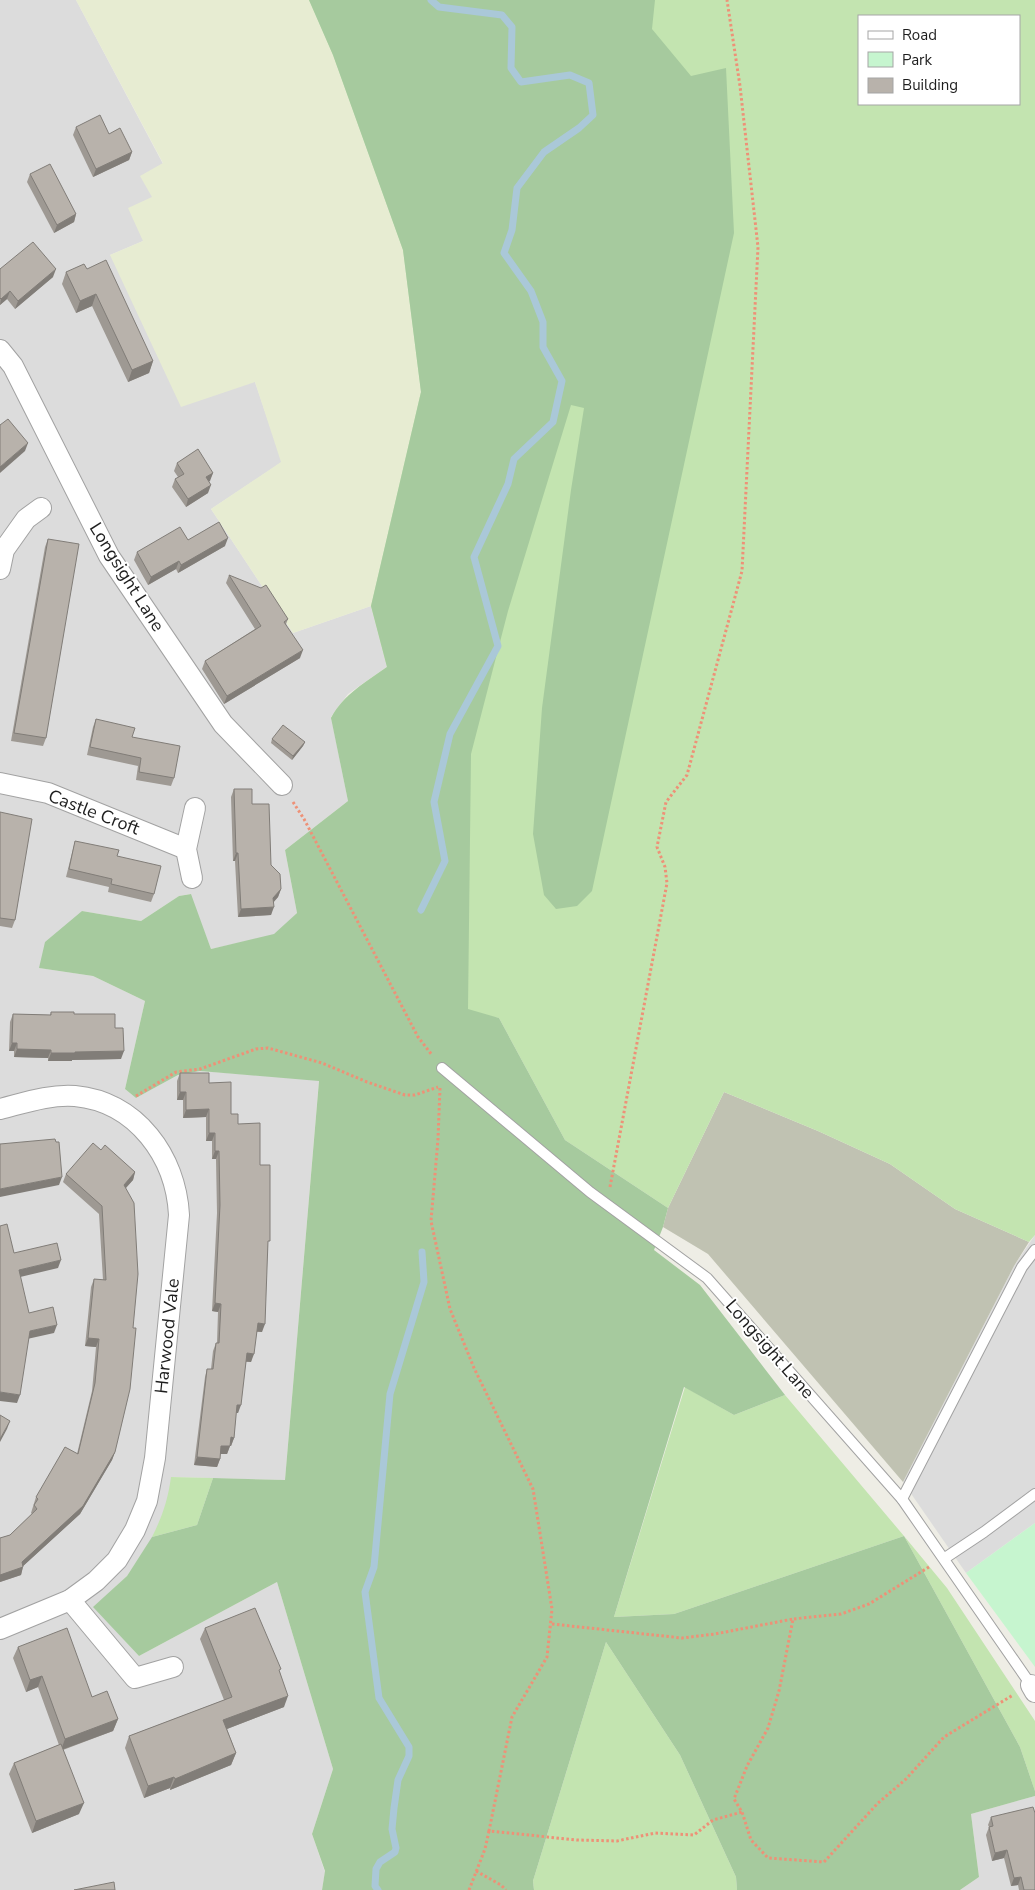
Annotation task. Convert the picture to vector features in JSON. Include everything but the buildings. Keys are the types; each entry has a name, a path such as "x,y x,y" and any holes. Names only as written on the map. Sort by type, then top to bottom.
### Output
{"street":[{"name":"Longsight Lane","path":"0,350 13,366 110,556 223,724 282,785"},
{"path":"0,568 4,550 27,512"},
{"name":"Castle Croft","path":"0,783 48,793 186,849"},
{"path":"192,878 186,849 195,808"},
{"name":"Harwood Vale","path":"0,1109 50,1097 76,1096 95,1101 125,1113 142,1127 155,1142 172,1176 178,1197 179,1215 155,1458 147,1501 135,1530 117,1560 96,1581 70,1600 0,1629"},
{"path":"70,1600 135,1678 173,1667"}],"lane":[{"name":"Longsight Lane","path":"442,1068 607,1204 707,1278 902,1499 1033,1688"},
{"path":"902,1499 1022,1267 1035,1250"},
{"path":"944,1558 984,1532 1035,1494"}],"path":[{"path":"607,1204 667,883 665,867 658,846 666,802 687,776 742,571 758,247 740,86 727,0"},
{"path":"282,785 304,819 418,1037 442,1068"},
{"path":"125,1113 134,1097 176,1072 200,1068 256,1049 268,1048 322,1062 367,1082 406,1095 415,1096 440,1086 438,1139 431,1221 450,1309 474,1368 534,1489 552,1609 552,1624 547,1657 512,1717 490,1831 469,1890"},
{"path":"552,1624 682,1638 715,1634 793,1619 841,1614 869,1604 944,1558"},
{"path":"793,1619 779,1691 768,1728 747,1766 734,1799 742,1812 751,1840 768,1858 824,1862 878,1803 906,1779 944,1737 1033,1688"},
{"path":"490,1831 576,1840 618,1841 654,1833 694,1835 713,1820 742,1812"},
{"path":"476,1871 501,1885 506,1890"}],"shaded area":[{"path":"0,0 76,0 163,164 152,197 143,241 110,255 255,382 282,462 211,509 293,633 371,606 387,667 348,694 331,717 348,801 285,850 297,913 274,935 211,949 190,894 179,896 141,921 82,911 39,968 93,976 145,1001 125,1089 136,1098 178,1075 200,1071 319,1080 285,1480 172,1477 163,1517 152,1538 127,1576 94,1607 139,1656 277,1582 333,1769 312,1834 325,1872 322,1890 0,1890"},
{"path":"76,0 309,0 333,55 403,250 421,393 371,606 293,633 211,509 281,462 255,382 181,407 110,255 143,241 128,208 152,197 140,176 163,163"},
{"path":"724,1092 818,1131 890,1164 955,1209 1029,1242 1014,1266 903,1482 708,1254 663,1227 668,1208"},
{"path":"1035,1235 1035,1523 966,1573 903,1482 1014,1266"},
{"path":"1035,1796 1035,1890 960,1890 979,1877 971,1814"}],"green space":[{"path":"309,0 1035,0 1035,1235 1029,1242 955,1209 890,1164 818,1131 724,1092 668,1208 565,1140 499,1018 468,1013 331,718 349,695 387,667 371,606 421,392 403,250 333,55"},
{"path":"309,0 655,0 652,29 691,76 726,68 734,233 592,891 577,906 556,909 544,895 533,834 542,708 571,490 584,408 571,405 508,611 471,754 468,1009 499,1018 565,1140 668,1208 654,1250 700,1285 785,1395 734,1415 684,1387 614,1617 674,1614 904,1536 1020,1747 1035,1791 1035,1796 971,1814 979,1877 960,1890 737,1890 736,1877 680,1755 606,1642 533,1881 534,1890 322,1890 325,1871 312,1834 333,1769 277,1582 139,1656 93,1607 127,1576 152,1537 197,1525 213,1478 285,1480 319,1081 200,1071 178,1075 136,1098 125,1089 145,1001 93,976 39,968 45,942 82,911 141,921 179,896 191,894 211,949 274,934 297,913 285,850 348,801 331,718 349,695 387,667 371,606 421,392 403,250 333,55"},
{"path":"685,1387 734,1415 785,1395 904,1536 674,1614 614,1617"},
{"path":"171,1477 213,1478 197,1525 152,1537 164,1508"},
{"path":"1035,1523 1035,1667 966,1573"},
{"path":"904,1536 947,1588 1035,1721 1035,1791 1020,1747"},
{"path":"606,1642 680,1755 736,1877 737,1890 534,1890 533,1881"}],"waterway":[{"path":"421,910 445,861 434,802 450,734 498,646 474,557 508,484 514,459 553,422 562,381 543,347 543,322 531,291 504,253 512,230 517,188 544,152 579,128 593,115 589,83 570,75 521,82 511,68 512,27 502,15 439,7 431,0"},
{"path":"378,1890 375,1886 376,1869 380,1862 395,1852 396,1848 392,1829 394,1808 398,1780 409,1756 409,1747 379,1698 365,1592 374,1567 390,1394 424,1282 422,1252"}]}
